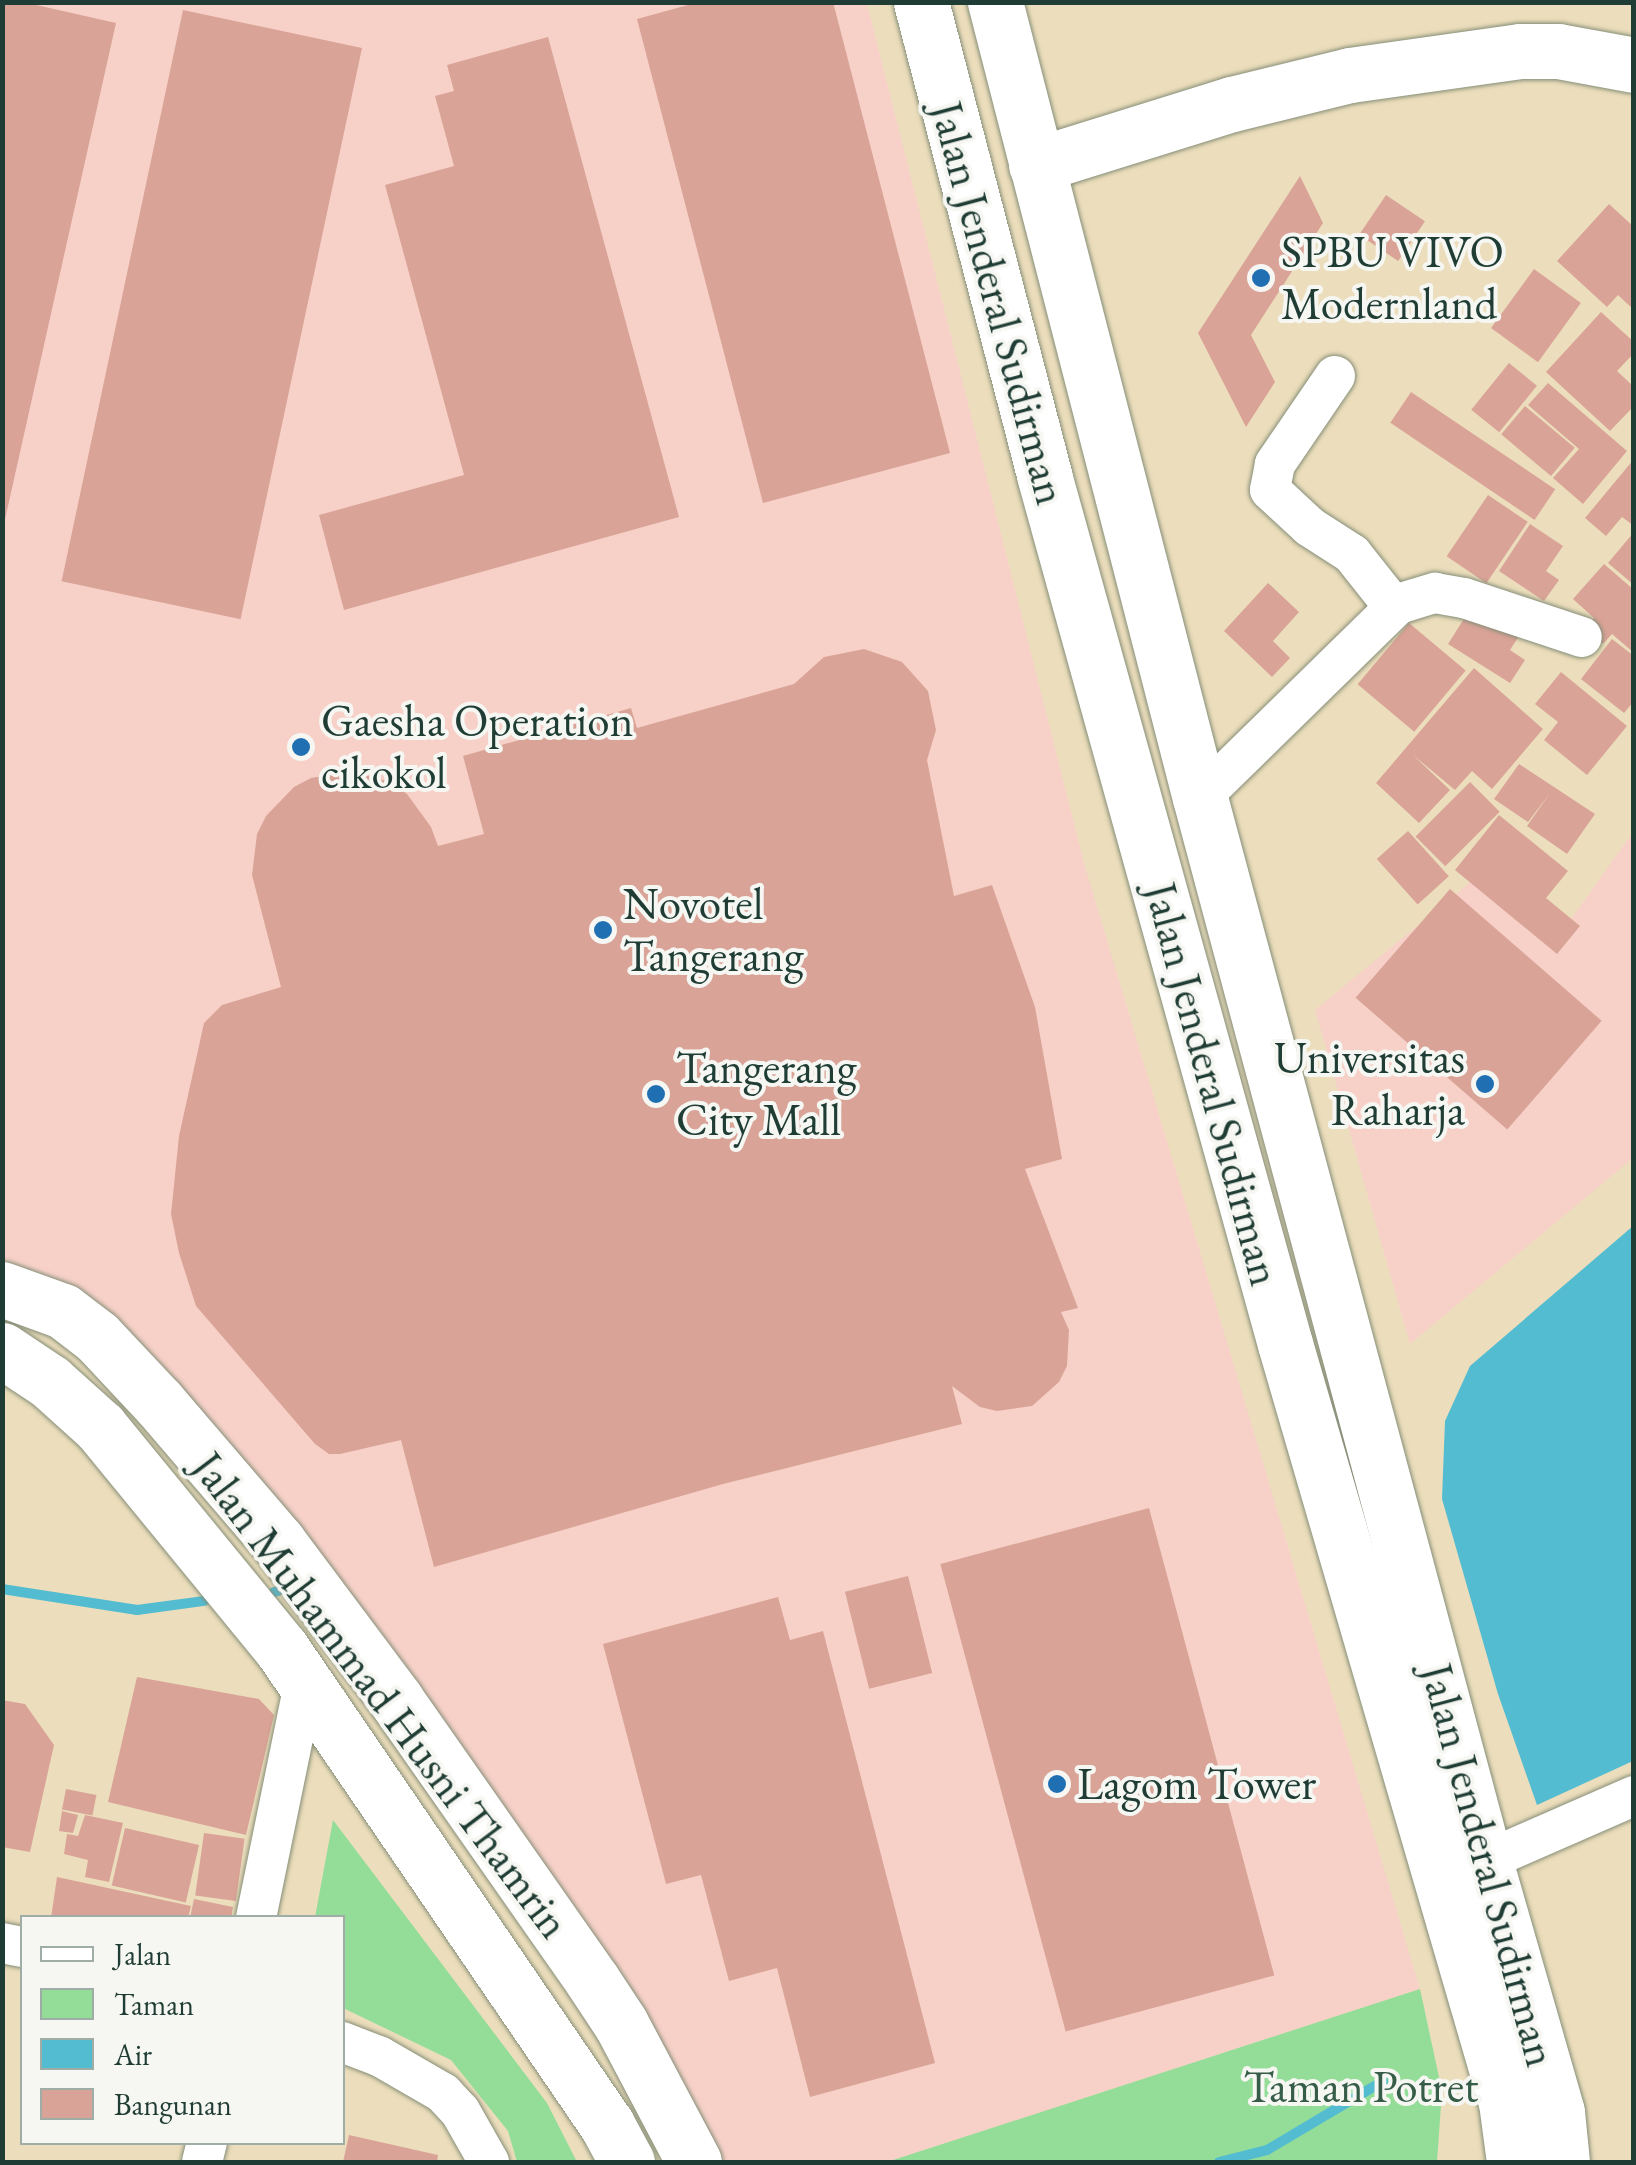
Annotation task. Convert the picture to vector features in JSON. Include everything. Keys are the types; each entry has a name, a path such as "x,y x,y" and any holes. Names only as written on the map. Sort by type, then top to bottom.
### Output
{"main road":[{"name":"Jalan Jenderal Sudirman","path":"920,2 1039,456 1280,1325 1506,2102 1514,2162"},
{"name":"Jalan Jenderal Sudirman","path":"995,2 1200,798 1517,1978 1558,2112 1562,2162"},
{"path":"1036,165 1232,104 1350,75 1520,51 1558,50 1634,65"},
{"name":"Jalan Muhammad Husni Thamrin","path":"2,1289 63,1311 97,1337 278,1542 469,1803 612,2010 694,2162"},
{"name":"Jalan Muhammad Husni Thamrin","path":"2,1350 50,1382 100,1427 306,1680 607,2127"},
{"path":"1517,1978 1548,2024 1574,2076 1596,2162"},
{"path":"607,2127 650,2076"},
{"path":"1482,2162 1506,2102"}],"street":[{"path":"1335,376 1275,464 1270,490 1310,527 1352,554 1394,607"},
{"path":"1200,798 1394,607 1435,593 1450,595 1582,637"},
{"path":"257,1915 306,1680"},
{"path":"1485,1860 1634,1796"},
{"path":"345,2043 379,2056 443,2094 460,2111 489,2162"}],"shaded area":[{"path":"2,3 867,3 1084,863 1420,1989 887,2162 721,2162 670,2061 239,1453 121,1335 3,1272"},
{"name":"Universitas Raharja","path":"1633,832 1633,1158 1410,1344 1315,1010 1479,875 1561,933"}],"green space":[{"path":"333,1820 547,2103 577,2162 517,2162 508,2131 451,2060 345,2009 345,1915 315,1915"},
{"name":"Taman Potret","path":"1420,1989 1442,2091 1437,2162 887,2162"}],"water":[{"path":"1633,1226 1633,1761 1537,1805 1498,1694 1442,1499 1445,1421 1470,1366"}],"building":[{"path":"2,2 23,2 116,23 4,524"},
{"path":"699,2 833,2 950,453 763,503 637,19"},
{"path":"183,10 362,48 241,619 62,581"},
{"path":"548,37 679,517 344,610 319,515 464,475 385,185 454,166 435,96 454,91 447,65"},
{"name":"SPBU VIVO Modernland","path":"1300,176 1323,223 1251,335 1275,382 1246,427 1198,333"},
{"path":"1386,195 1425,221 1398,261 1359,235"},
{"path":"1609,204 1634,227 1634,310 1618,295 1607,307 1557,261"},
{"path":"1534,269 1581,303 1538,362 1491,328"},
{"path":"1601,312 1634,342 1634,353 1617,371 1634,387 1634,406 1610,431 1546,372"},
{"path":"1509,363 1537,386 1499,432 1471,410"},
{"path":"1548,383 1627,451 1583,504 1553,478 1579,449 1528,405"},
{"path":"1411,392 1555,489 1535,520 1390,423"},
{"path":"1525,406 1575,448 1551,476 1501,434"},
{"path":"1634,459 1634,526 1622,517 1606,536 1585,518"},
{"path":"1488,495 1528,522 1486,583 1447,556"},
{"path":"1530,524 1563,546 1546,571 1559,580 1544,601 1499,571"},
{"path":"1634,532 1634,585 1608,563"},
{"path":"1604,564 1634,590 1634,653 1612,634 1603,644 1585,629 1594,618 1573,599"},
{"path":"1268,583 1299,612 1273,641 1290,658 1272,677 1224,631"},
{"path":"1474,603 1521,633 1510,650 1525,660 1510,683 1448,644"},
{"path":"1409,623 1466,671 1414,732 1358,684"},
{"path":"1612,639 1634,656 1634,701 1624,713 1581,679"},
{"name":"Tangerang City Mall","path":"864,649 902,662 928,691 936,730 927,760 954,896 992,885 1035,1007 1062,1159 1025,1169 1078,1308 1061,1312 1069,1330 1067,1366 1059,1382 1032,1406 997,1411 980,1407 952,1386 962,1424 723,1484 434,1567 401,1440 340,1454 329,1454 315,1444 196,1306 179,1253 171,1214 179,1136 204,1023 222,1005 281,987 252,875 257,834 266,816 294,787 311,778 352,771 390,782 407,794 431,827 438,846 484,834 463,756 631,708 637,728 794,684 824,657"},
{"path":"1474,668 1543,729 1492,789 1472,771 1455,790 1413,755 1450,790 1419,823 1376,783"},
{"path":"1561,672 1627,726 1587,775 1544,740 1558,722 1535,704"},
{"path":"1519,764 1595,814 1567,854 1527,826 1550,793 1528,822 1494,799"},
{"path":"1470,782 1500,812 1445,866 1416,836"},
{"path":"1499,815 1568,871 1546,898 1580,926 1557,954 1455,870"},
{"path":"1408,831 1449,876 1418,904 1377,859"},
{"path":"1450,889 1602,1021 1507,1130 1356,998"},
{"path":"1149,1508 1274,1976 1066,2031 940,1564"},
{"path":"908,1576 932,1673 869,1689 845,1592"},
{"path":"778,1597 790,1640 823,1631 935,2063 810,2097 777,1968 729,1981 701,1875 666,1884 603,1644"},
{"path":"137,1677 259,1699 274,1715 246,1835 108,1802"},
{"path":"2,1700 25,1704 54,1745 30,1852 2,1847"},
{"path":"66,1789 96,1795 92,1816 62,1810"},
{"path":"62,1811 78,1815 73,1833 59,1831"},
{"path":"85,1815 123,1823 109,1882 85,1877 88,1860 64,1854 67,1834 78,1836"},
{"path":"125,1828 199,1845 186,1903 112,1885"},
{"path":"204,1833 245,1839 236,1901 195,1895"},
{"path":"57,1877 191,1906 189,1915 51,1915"},
{"path":"194,1899 233,1907 232,1915 191,1915"},
{"path":"349,2135 438,2155 437,2162 343,2162"}],"waterway":[{"path":"2,1589 137,1610 204,1601"},
{"path":"274,1592 278,1591"},
{"path":"1219,2162 1267,2150 1383,2081"}],"place":[{"name":"SPBU VIVO Modernland","path":"1261,278"},
{"name":"Gaesha Operation cikokol","path":"301,747"},
{"name":"Novotel Tangerang","path":"603,930"},
{"name":"Universitas Raharja","path":"1485,1084"},
{"name":"Tangerang City Mall","path":"656,1094"},
{"name":"Lagom Tower","path":"1057,1784"}]}
